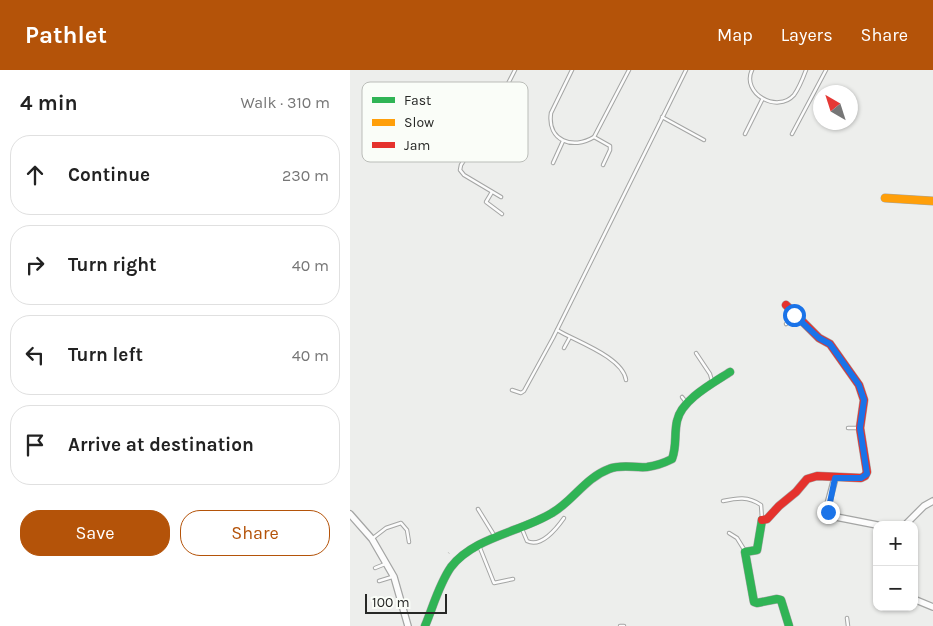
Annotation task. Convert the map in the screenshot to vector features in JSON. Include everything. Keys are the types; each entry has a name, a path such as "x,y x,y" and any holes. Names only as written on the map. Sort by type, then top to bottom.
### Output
{"street":[{"path":"885,198 933,201"},
{"path":"786,305 819,338 830,344 859,385 864,400 860,428 866,475 861,478 817,476 808,479 767,518 762,520 758,549 745,552 754,602 781,600 789,626"},
{"path":"425,626 452,566 458,559 496,538 556,511 582,485 609,468 648,466 672,460 675,453 677,415 684,400 730,372"},
{"path":"835,478 827,508 829,514 873,524"},
{"path":"910,521 924,506 933,501"},
{"path":"350,514 372,539 394,577 408,625"},
{"path":"918,601 933,608"}],"lane":[{"path":"509,82 515,70"},
{"path":"572,70 550,113 552,128 557,136 563,141 570,143 578,143 594,137 629,70"},
{"path":"512,390 520,393 524,391 557,330 686,70"},
{"path":"752,70 750,74 753,88 762,99 773,102 781,101 793,95 806,70"},
{"path":"792,134 826,70"},
{"path":"745,134 762,99"},
{"path":"662,117 704,140"},
{"path":"594,137 610,146 603,165"},
{"path":"553,163 563,141"},
{"path":"463,162 460,170 464,175 501,197"},
{"path":"492,192 486,202 502,214"},
{"path":"786,324 795,316"},
{"path":"557,330 612,360 622,369 626,380"},
{"path":"564,348 570,337"},
{"path":"696,353 710,374 712,383"},
{"path":"848,428 860,428"},
{"path":"722,501 738,498 756,502 762,508 762,520"},
{"path":"478,509 496,538"},
{"path":"521,527 527,541 532,543 546,538 564,518"},
{"path":"372,539 386,528 401,523 408,530 409,542"},
{"path":"729,533 742,545 745,552"},
{"path":"480,546 493,582 496,584 512,580"},
{"path":"375,568 386,564"},
{"path":"379,581 394,577"},
{"path":"847,618 848,626"},
{"path":"401,625 408,625"}],"traffic: fast":[{"path":"425,626 443,581 451,567 461,557 485,542 540,520 552,513 593,478 609,469 623,466 650,467 672,459 677,421 680,413 691,399 730,372"},
{"path":"762,520 757,550 745,552 754,602 781,600 789,626"}],"traffic: slow":[{"path":"885,198 933,201"}],"traffic: jam":[{"path":"762,520 767,519 807,479 817,476 861,478 867,472 860,428 864,400 859,385 830,344 819,338 786,305"}],"route":[{"path":"794,315 821,340 830,344 859,385 864,400 860,428 867,474 861,478 835,478 827,508 828,512"}]}
